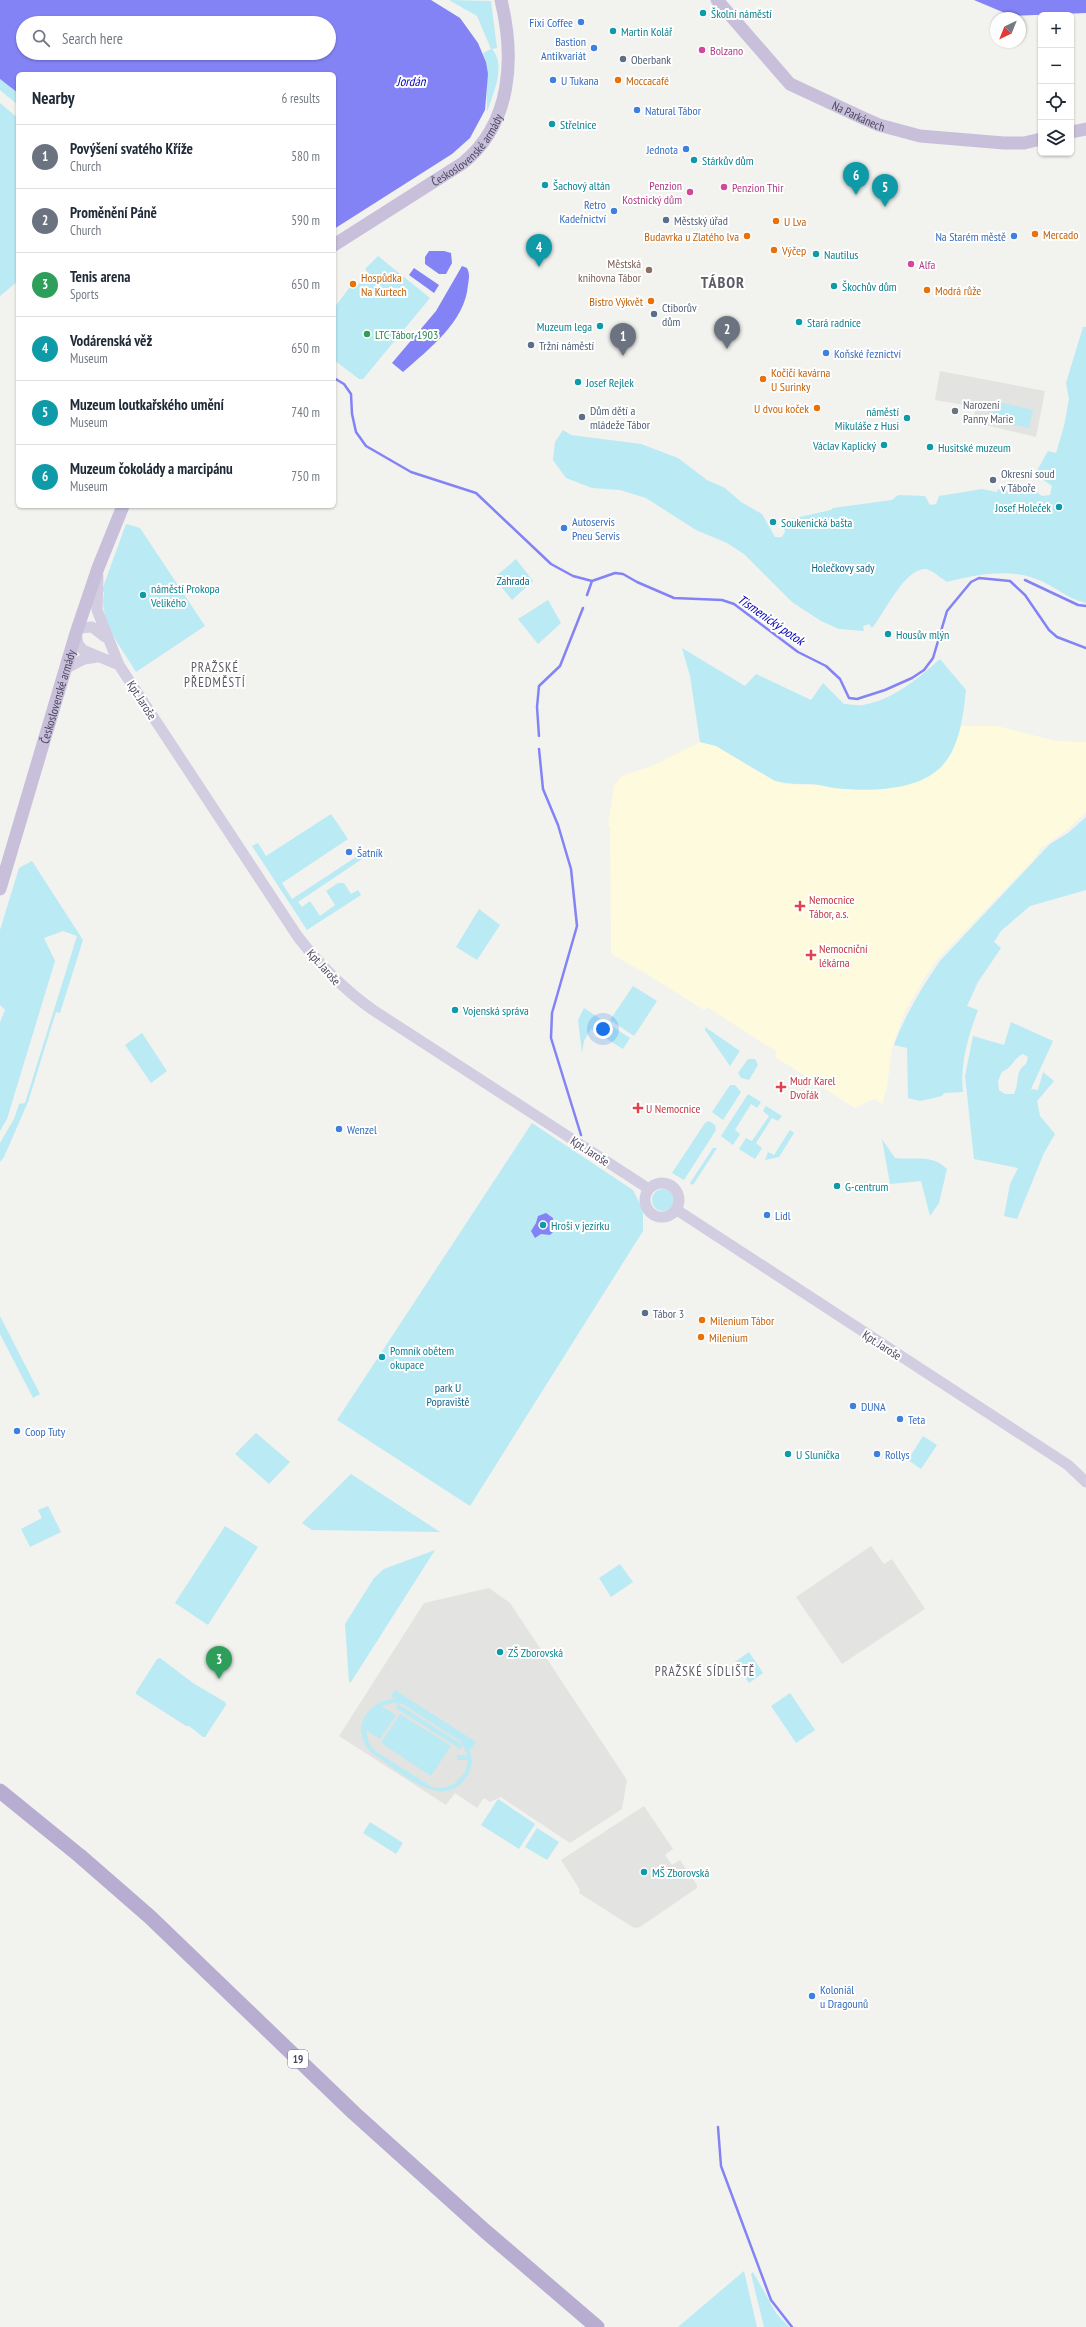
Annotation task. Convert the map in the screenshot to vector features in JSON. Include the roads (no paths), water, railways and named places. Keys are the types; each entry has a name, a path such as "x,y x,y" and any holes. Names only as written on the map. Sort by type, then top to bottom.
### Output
{"main road":[{"name":"Československé armády","path":"336,244 463,163 476,153 486,139 500,112 508,78 507,39 501,0"},
{"name":"Na Parkánech","path":"716,0 790,84 879,125 920,136 1004,143 1024,143 1038,140"},
{"path":"1074,131 1086,129"},
{"name":"Československé armády","path":"0,889 77,631 98,568 122,508"},
{"name":"19","path":"0,1791 80,1856 150,1917 354,2113 485,2231 597,2327"}],"street":[{"name":"Kpt. Jaroše","path":"98,568 97,610 107,639 119,665 298,937 335,981 394,1024 649,1189"},
{"path":"107,639 94,628 77,631 81,648 119,665"},
{"path":"65,669 84,658 103,657"},
{"path":"659,1183 673,1186 680,1199 677,1210 673,1214 662,1218 651,1214 647,1209 645,1199 649,1189 659,1183"},
{"name":"Kpt. Jaroše","path":"677,1210 1068,1465 1086,1482"}],"water":[{"name":"Jordán","path":"0,0 431,0 460,18 478,43 486,62 488,74 485,110 470,138 452,154 336,228 336,72 16,72 16,91 0,79"},
{"path":"974,0 1086,0 1086,13 1038,12 1038,15 1026,15 1026,12 1002,12"},
{"path":"429,251 444,251 451,253 452,263 446,274 439,274 425,264 425,257"},
{"path":"462,266 467,268 469,276 465,298 460,311 444,334 403,372 392,363 436,311"},
{"path":"414,268 439,285 434,293 409,275"},
{"path":"546,1213 553,1218 553,1232 550,1235 541,1234 535,1238 531,1231 538,1216"}],"waterway":[{"name":"Tismenický potok","path":"336,379 344,384 351,394 352,414 356,432 366,446 411,472 476,493 551,564 573,576 592,581 615,573 623,574 637,582 674,598 722,600 734,604 798,652 826,666 840,679 849,698 857,699 885,690 912,678 924,670 933,658 947,611 971,582 979,578 1010,581 1025,595 1049,630 1057,637 1086,648"},
{"path":"1025,580 1078,605 1086,606"},
{"path":"587,595 592,581"},
{"path":"539,736 537,707 539,686 560,666 583,608"},
{"path":"539,749 543,789 558,825 571,869 577,926 552,1013 551,1038 581,1135"},
{"path":"718,2127 721,2166 771,2300 792,2327"}],"place":[{"name":"Školní náměstí","path":"703,13"},
{"name":"Fixi Coffee","path":"581,22"},
{"name":"Martin Kolář","path":"613,31"},
{"name":"Bastion Antikvariát","path":"594,48"},
{"name":"Bolzano","path":"702,50"},
{"name":"Oberbank","path":"623,59"},
{"name":"U Tukana","path":"553,80"},
{"name":"Moccacafé","path":"618,80"},
{"name":"Natural Tábor","path":"637,110"},
{"name":"Střelnice","path":"552,124"},
{"name":"Jednota","path":"686,149"},
{"name":"Stárkův dům","path":"694,160"},
{"name":"Šachový altán","path":"545,185"},
{"name":"Penzion Thir","path":"724,187"},
{"name":"Penzion Kostnický dům","path":"690,192"},
{"name":"Muzeum čokolády a marcipánu","path":"856,195"},
{"name":"Muzeum loutkařského umění","path":"885,207"},
{"name":"Retro Kadeřnictví","path":"614,211"},
{"name":"Městský úřad","path":"666,220"},
{"name":"U Lva","path":"776,221"},
{"name":"Mercado","path":"1035,234"},
{"name":"Budavrka u Zlatého lva","path":"747,236"},
{"name":"Na Starém městě","path":"1014,236"},
{"name":"Výčep","path":"774,250"},
{"name":"Nautilus","path":"816,254"},
{"name":"Alfa","path":"911,264"},
{"name":"Vodárenská věž","path":"539,267"},
{"name":"Městská knihovna Tábor","path":"649,270"},
{"name":"Hospůdka Na Kurtech","path":"353,284"},
{"name":"Škochův dům","path":"834,286"},
{"name":"Modrá růže","path":"927,290"},
{"name":"Bistro Výkvět","path":"651,301"},
{"name":"Ctiborův dům","path":"654,314"},
{"name":"Stará radnice","path":"799,322"},
{"name":"Muzeum lega","path":"600,326"},
{"name":"LTC Tábor 1903","path":"367,334"},
{"name":"Tržní náměstí","path":"531,345"},
{"name":"Proměnění Páně","path":"727,349"},
{"name":"Koňské řeznictví","path":"826,353"},
{"name":"Povýšení svatého Kříže","path":"623,356"},
{"name":"Kočičí kavárna U Surinky","path":"763,379"},
{"name":"Josef Rejlek","path":"578,382"},
{"name":"U dvou koček","path":"817,408"},
{"name":"Narození Panny Marie","path":"955,411"},
{"name":"Dům dětí a mládeže Tábor","path":"582,417"},
{"name":"náměstí Mikuláše z Husi","path":"907,418"},
{"name":"Václav Kaplický","path":"884,445"},
{"name":"Husitské muzeum","path":"930,447"},
{"name":"Okresní soud v Táboře","path":"993,480"},
{"name":"Josef Holeček","path":"1059,507"},
{"name":"Soukenická bašta","path":"773,522"},
{"name":"Autoservis Pneu Servis","path":"564,528"},
{"name":"náměstí Prokopa Velikého","path":"143,595"},
{"name":"Housův mlýn","path":"888,634"},
{"name":"Šatník","path":"349,852"},
{"name":"Nemocnice Tábor, a.s.","path":"800,906"},
{"name":"Nemocniční lékárna","path":"811,955"},
{"name":"Vojenská správa","path":"455,1010"},
{"name":"Mudr Karel Dvořák","path":"781,1087"},
{"name":"U Nemocnice","path":"638,1108"},
{"name":"Wenzel","path":"339,1129"},
{"name":"G-centrum","path":"837,1186"},
{"name":"Lidl","path":"767,1215"},
{"name":"Hroši v jezírku","path":"543,1225"},
{"name":"Tábor 3","path":"645,1313"},
{"name":"Milenium Tábor","path":"702,1320"},
{"name":"Milenium","path":"701,1337"},
{"name":"Pomník obětem okupace","path":"382,1357"},
{"name":"DUNA","path":"853,1406"},
{"name":"Teta","path":"900,1419"},
{"name":"Coop Tuty","path":"17,1431"},
{"name":"U Sluníčka","path":"788,1454"},
{"name":"Rollys","path":"877,1454"},
{"name":"ZŠ Zborovská","path":"500,1652"},
{"name":"Tenis arena","path":"219,1679"},
{"name":"MŠ Zborovská","path":"644,1872"},
{"name":"Koloniál u Dragounů","path":"812,1996"}],"district":[{"name":"TÁBOR","path":"723,282"},
{"name":"PRAŽSKÉ PŘEDMĚSTÍ","path":"215,674"},
{"name":"PRAŽSKÉ SÍDLIŠTĚ","path":"705,1671"}],"park label":[{"name":"Holečkovy sady","path":"843,567"},
{"name":"Zahrada","path":"513,580"},
{"name":"park U Popraviště","path":"448,1394"}]}
